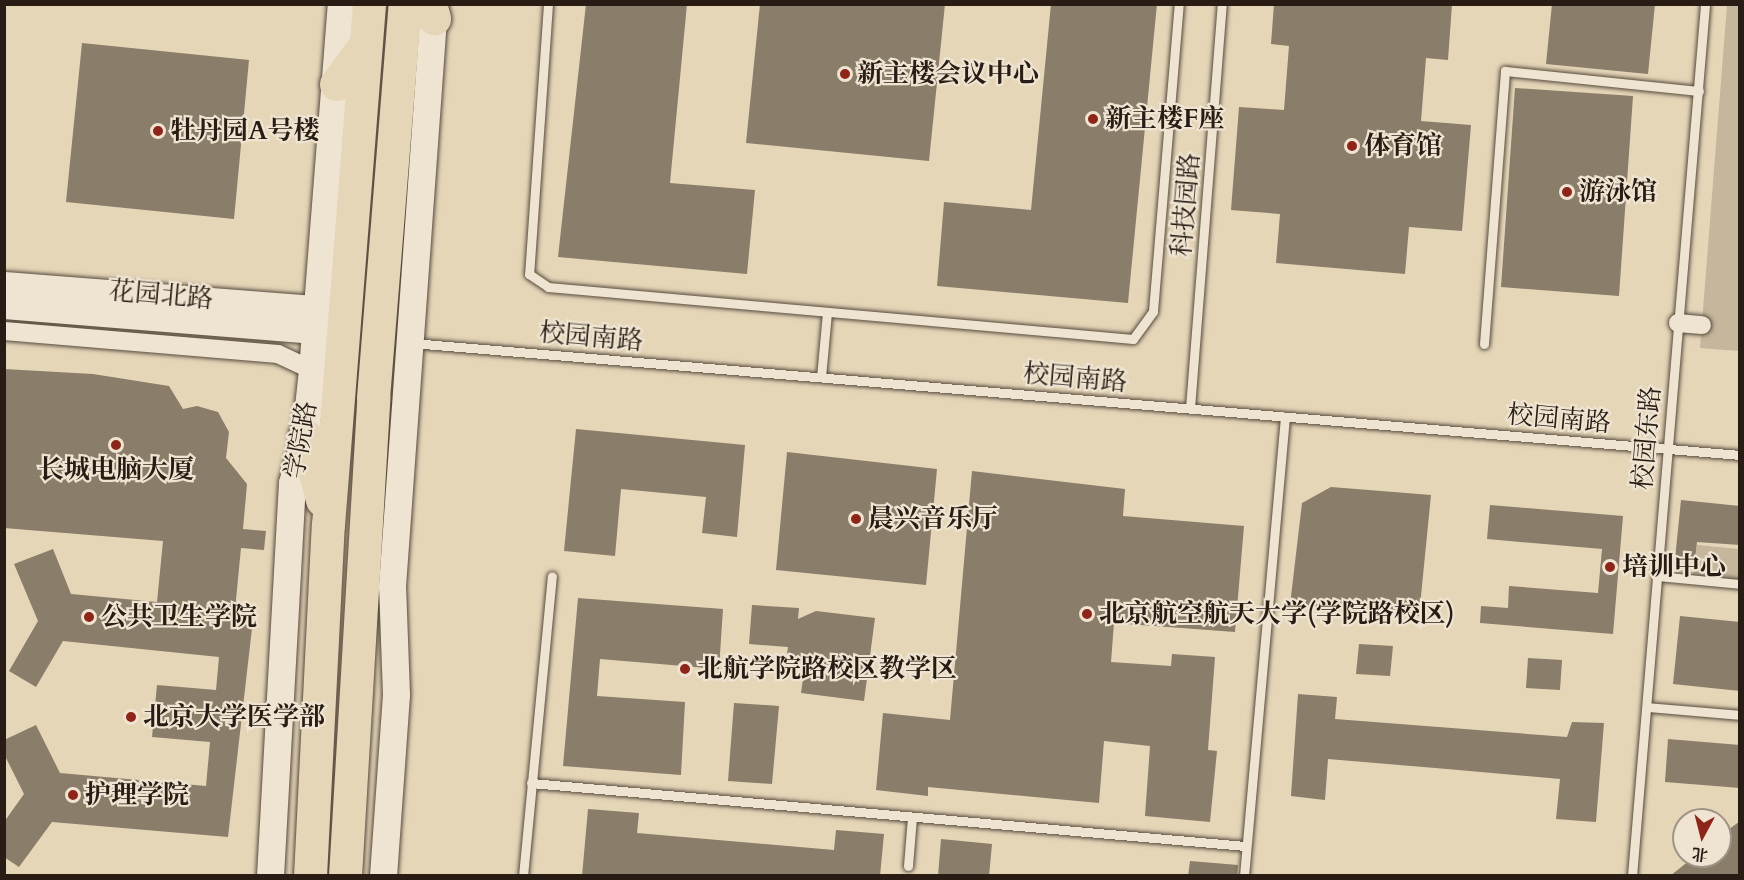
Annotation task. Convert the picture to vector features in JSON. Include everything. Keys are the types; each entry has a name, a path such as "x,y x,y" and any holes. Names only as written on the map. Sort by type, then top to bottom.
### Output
{"highway":[{"name":"学院路","path":"310,876 328,525 369,4"},
{"path":"345,876 373,398 426,8"},
{"path":"336,84 365,45"},
{"path":"305,435 328,525"}],"street":[{"name":"学院路","path":"270,876 292,483 305,435 312,370 341,4"},
{"path":"383,876 396,694 392,586 426,8"},
{"name":"花园北路","path":"4,285 316,319"},
{"name":"花园北路","path":"4,305 316,319"},
{"path":"1678,323 1702,325"},
{"path":"4,331 278,354 312,370"}],"lane":[{"path":"548,4 529,274 548,287 1133,339 1153,311 1179,4"},
{"name":"科技园路","path":"1190,408 1222,4"},
{"name":"校园东路","path":"1632,876 1666,449 1706,4"},
{"path":"1484,344 1505,71 1699,91"},
{"path":"821,377 827,312"},
{"name":"校园南路","path":"407,342 1740,455"},
{"path":"1244,876 1285,417"},
{"path":"523,876 552,576"},
{"path":"1657,576 1740,584"},
{"path":"1647,707 1740,715"},
{"path":"531,783 1246,846"},
{"path":"909,866 912,817"}],"shaded area":[{"path":"1727,5 1739,5 1739,351 1700,348"},
{"path":"1697,545 1739,549 1739,580 1693,577"}],"building":[{"path":"586,4 687,4 670,183 755,190 747,274 558,257"},
{"name":"新主楼会议中心","path":"760,4 945,4 929,161 746,143"},
{"path":"1051,4 1157,4 1128,303 937,286 944,202 1031,210"},
{"name":"体育馆","path":"1274,4 1452,4 1448,60 1426,58 1421,121 1471,125 1462,231 1409,227 1405,274 1276,263 1280,214 1231,210 1239,107 1284,110 1289,46 1271,44"},
{"path":"1552,4 1655,4 1648,74 1546,64"},
{"name":"牡丹园A号楼","path":"82,43 249,60 234,219 66,202"},
{"name":"游泳馆","path":"1515,88 1633,96 1619,296 1501,287"},
{"path":"4,369 93,374 169,386 183,409 197,406 218,412 229,432 226,458 247,484 243,529 266,531 264,550 241,548 235,610 254,611 228,837 52,822 19,867 4,857 4,822 24,794 4,754 4,740 36,725 60,773 206,786 210,742 152,737 157,685 216,690 219,657 63,641 36,687 9,671 38,621 14,564 53,549 71,594 157,602 163,541 4,528"},
{"path":"576,429 745,445 737,537 702,533 706,497 621,489 615,556 564,551"},
{"name":"晨兴音乐厅","path":"787,452 937,469 926,585 776,570"},
{"path":"972,471 1125,489 1123,516 1244,526 1235,632 1114,623 1111,662 1171,666 1172,654 1215,657 1208,750 1217,751 1210,822 1145,816 1150,746 1104,741 1099,803 928,787 928,796 876,790 883,713 950,720"},
{"path":"1331,487 1431,495 1419,616 1290,605 1302,503"},
{"path":"1681,500 1740,506 1740,545 1697,542 1695,561 1675,559"},
{"name":"培训中心","path":"1490,505 1623,516 1613,634 1480,623 1481,606 1508,608 1509,586 1598,593 1602,549 1487,539"},
{"path":"578,598 723,609 719,669 600,659 597,696 685,702 681,775 563,766"},
{"path":"752,605 799,608 798,619 816,611 875,618 864,701 801,693 805,664 786,661 788,647 749,644"},
{"path":"1680,616 1740,622 1740,691 1673,684"},
{"path":"1359,644 1393,646 1390,676 1356,674"},
{"path":"1528,658 1562,660 1560,690 1526,688"},
{"path":"1298,694 1337,697 1335,719 1567,737 1572,722 1604,723 1596,822 1556,819 1560,779 1447,769 1328,759 1325,800 1291,796"},
{"path":"734,703 779,706 772,784 728,781"},
{"path":"1668,739 1740,745 1740,788 1665,782"},
{"path":"588,809 639,813 637,833 834,850 836,830 884,834 880,876 582,876"},
{"path":"1740,821 1740,876 1670,876 1680,868 1732,868 1732,827"},
{"path":"941,839 992,844 989,876 938,876"},
{"path":"1190,861 1238,865 1237,876 1188,876"}],"place":[{"name":"新主楼会议中心","path":"845,74"},
{"name":"新主楼F座","path":"1093,119"},
{"name":"牡丹园A号楼","path":"158,131"},
{"name":"体育馆","path":"1352,146"},
{"name":"游泳馆","path":"1567,192"},
{"name":"长城电脑大厦","path":"116,445"},
{"name":"晨兴音乐厅","path":"856,519"},
{"name":"培训中心","path":"1610,567"},
{"name":"北京航空航天大学(学院路校区)","path":"1087,614"},
{"name":"公共卫生学院","path":"89,617"},
{"name":"北航学院路校区教学区","path":"685,669"},
{"name":"北京大学医学部","path":"131,717"},
{"name":"护理学院","path":"73,795"}]}
